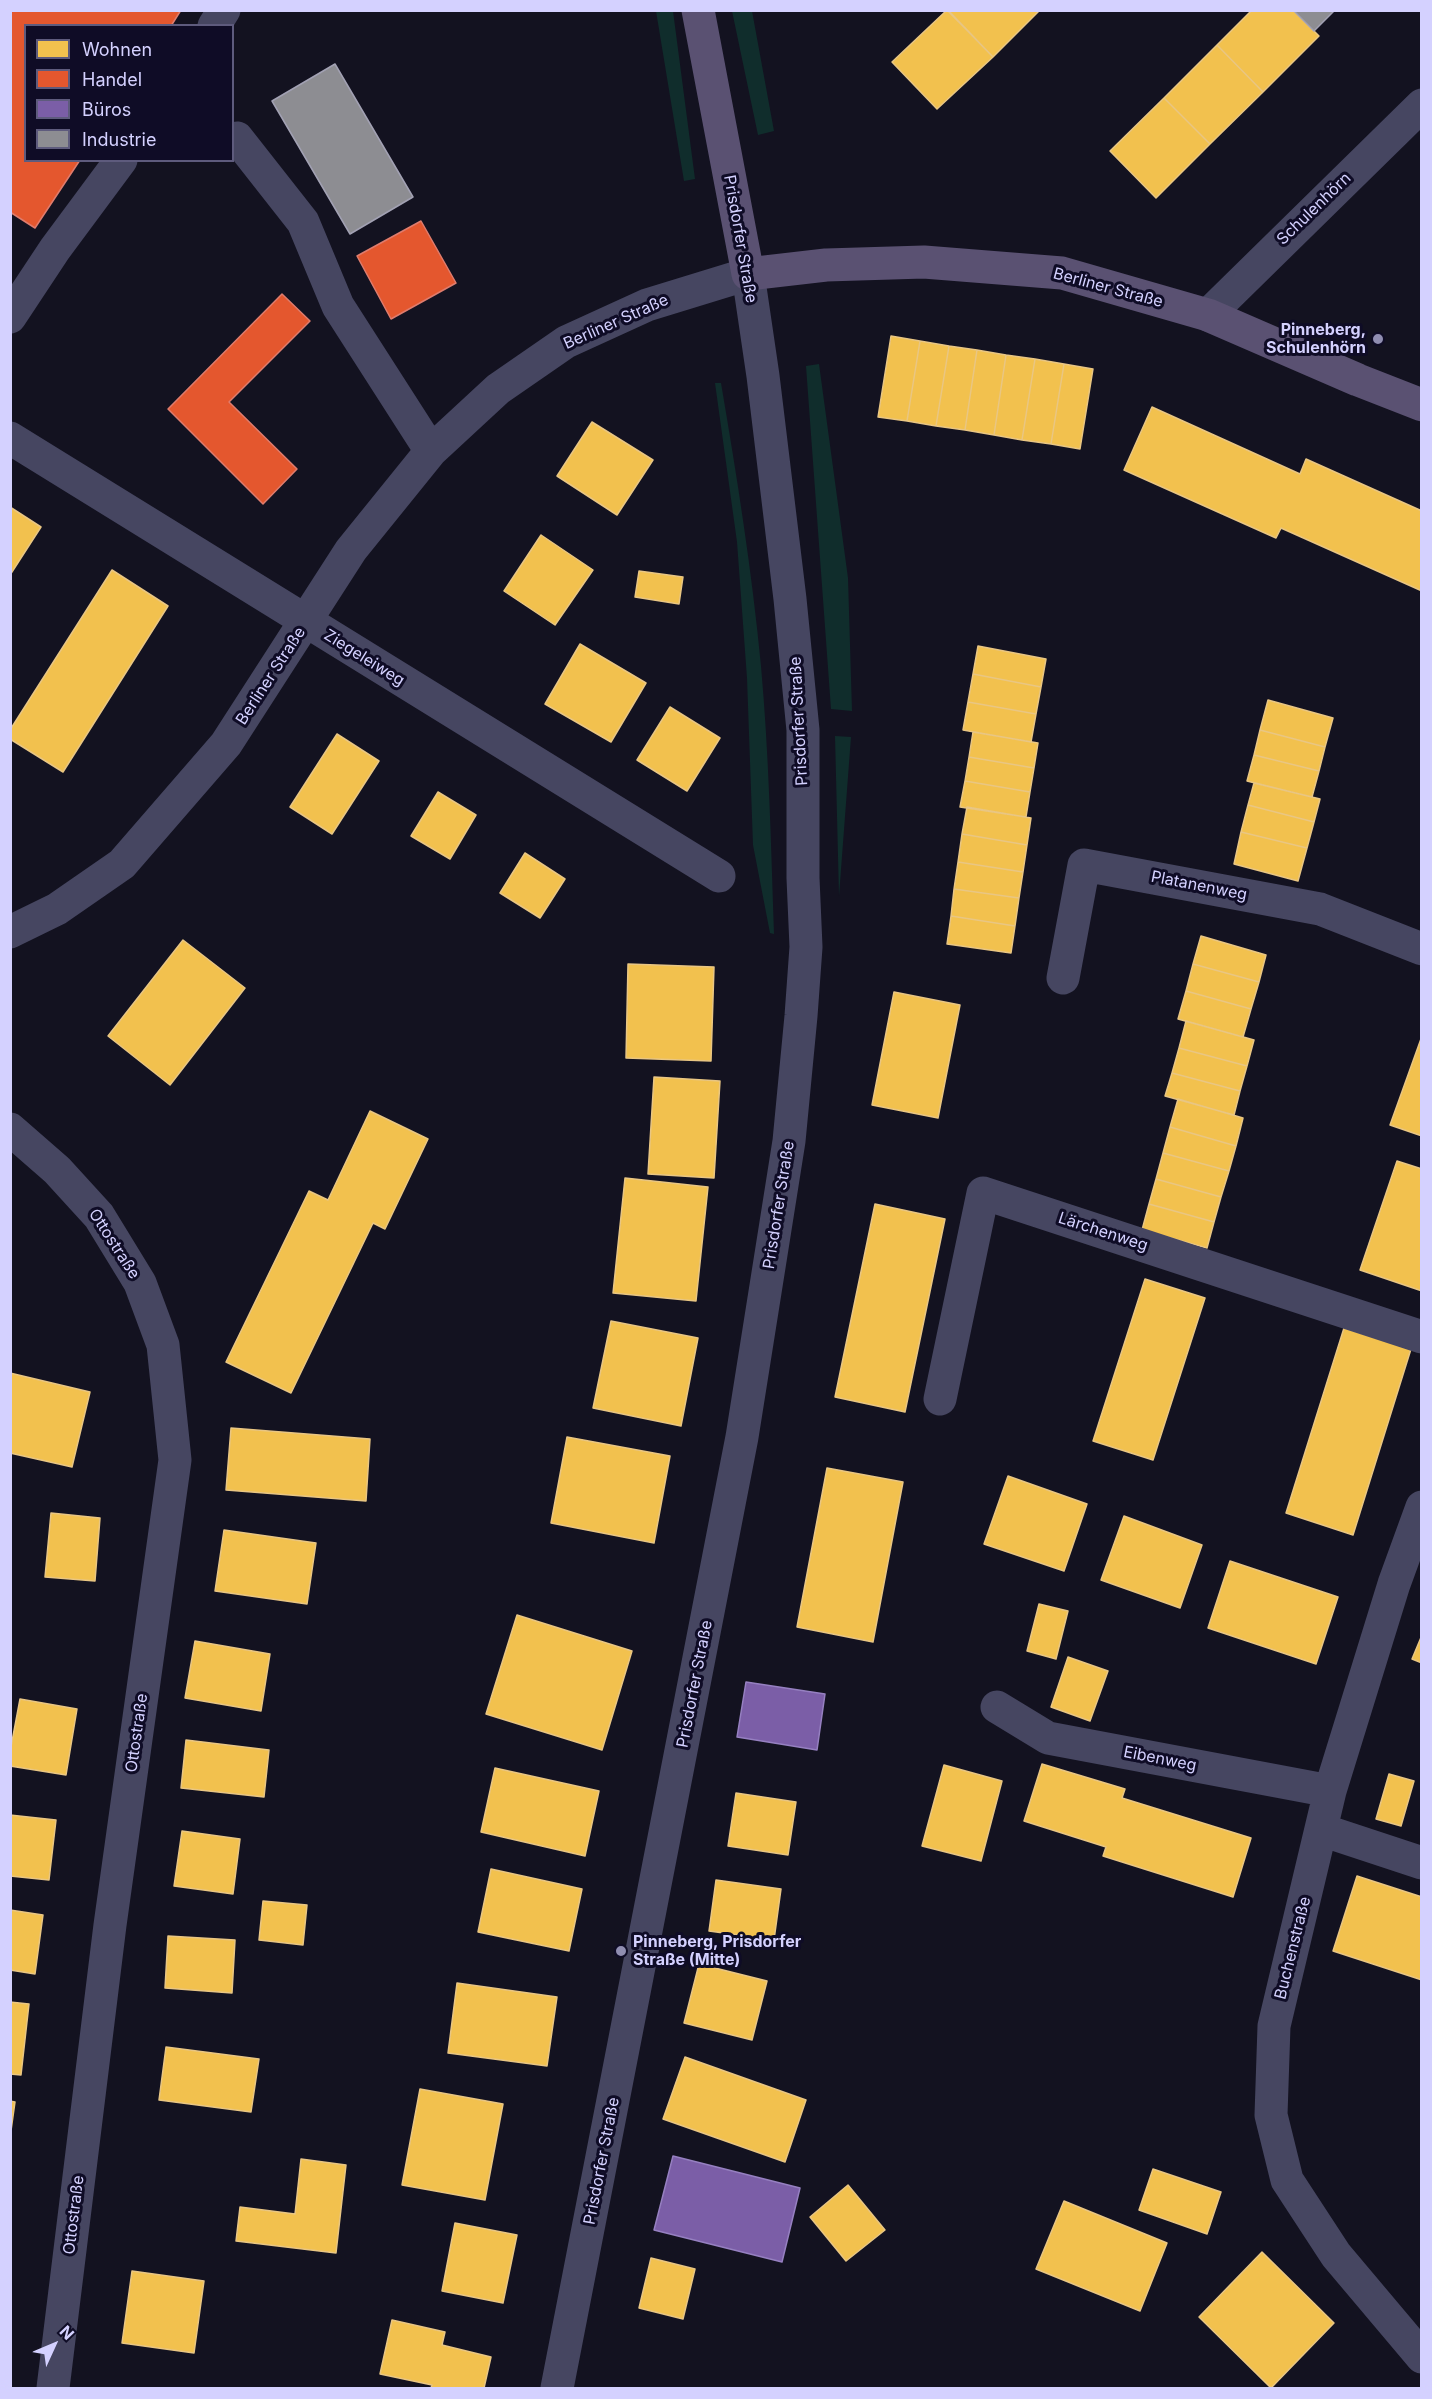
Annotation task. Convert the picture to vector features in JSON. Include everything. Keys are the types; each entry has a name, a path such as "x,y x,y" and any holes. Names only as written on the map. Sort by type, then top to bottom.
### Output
{"main road":[{"name":"Prisdorfer Straße","path":"698,10 747,274"},
{"name":"Berliner Straße","path":"747,274 826,266 924,262 1062,273 1208,315 1422,405"}],"street":[{"path":"215,24 224,10"},
{"name":"Schulenhörn","path":"1208,315 1422,105"},
{"path":"237,138 303,222 338,306 431,451"},
{"path":"10,317 55,249 120,162"},
{"name":"Berliner Straße","path":"10,932 57,909 122,864 226,744 351,550 431,451 498,389 566,342 647,305 747,274"},
{"name":"Prisdorfer Straße","path":"557,2388 742,1437 789,1141 801,1016 806,947 803,878 803,729 789,587 763,376 747,274"},
{"name":"Ziegeleiweg","path":"10,438 719,876"},
{"name":"Platanenweg","path":"1063,978 1084,865 1320,909 1422,949"},
{"name":"Ottostraße","path":"10,1129 57,1170 99,1216 140,1282 163,1345 175,1460 112,1914 52,2388"},
{"name":"Lärchenweg","path":"940,1399 983,1193 1422,1337"},
{"name":"Buchenstraße","path":"1422,1507 1394,1584 1330,1791 1274,2026 1271,2115 1287,2180 1336,2255 1422,2357"},
{"name":"Eibenweg","path":"997,1707 1048,1738 1330,1791"},
{"path":"1322,1830 1422,1863"}],"green space":[{"path":"656,11 673,11 695,179 684,181"},
{"path":"732,11 752,11 774,131 758,135"},
{"path":"819,364 848,578 852,711 831,709 806,366"},
{"path":"715,383 721,383 744,524 757,630 768,766 774,934 770,933 753,845 747,678 737,542"},
{"path":"835,736 851,737 839,896"}],"building: Wohnen":[{"path":"947,10 993,57 937,109 892,62"},
{"path":"948,10 1040,10 993,57"},
{"path":"1252,10 1293,10 1319,36 1263,92 1217,45"},
{"path":"1217,45 1263,92 1210,144 1164,98"},
{"path":"1164,98 1210,144 1156,198 1110,151"},
{"path":"891,336 920,341 907,421 878,417"},
{"path":"920,341 949,346 936,426 907,421"},
{"path":"949,346 977,350 965,430 936,426"},
{"path":"977,350 1006,355 994,435 965,430"},
{"path":"1006,355 1035,359 1022,440 994,435"},
{"path":"1035,359 1064,364 1051,444 1022,440"},
{"path":"1064,364 1093,369 1080,449 1051,444"},
{"path":"1152,407 1300,474 1306,459 1422,511 1422,591 1281,528 1276,538 1124,470"},
{"path":"592,422 653,460 617,515 557,476"},
{"path":"10,507 41,527 10,575"},
{"path":"541,535 593,570 555,625 504,591"},
{"path":"112,570 168,606 63,772 10,739 10,730"},
{"path":"639,571 683,577 679,604 635,597"},
{"path":"580,644 646,683 611,742 545,704"},
{"path":"978,646 1046,659 1041,687 973,674"},
{"path":"973,674 1041,687 1036,714 968,702"},
{"path":"1268,700 1333,718 1325,747 1260,730"},
{"path":"968,702 1036,714 1031,742 963,730"},
{"path":"670,707 720,738 687,791 637,760"},
{"path":"1260,730 1325,747 1319,771 1254,755"},
{"path":"973,732 1038,743 1034,768 969,757"},
{"path":"337,734 379,761 332,834 290,807"},
{"path":"1254,755 1319,771 1312,797 1247,781"},
{"path":"969,757 1034,768 1030,792 965,781"},
{"path":"965,781 1030,792 1026,817 960,807"},
{"path":"1254,783 1320,799 1314,822 1248,805"},
{"path":"438,792 476,815 450,859 411,836"},
{"path":"1248,805 1314,822 1307,848 1241,832"},
{"path":"967,807 1031,818 1027,845 962,834"},
{"path":"1241,832 1307,848 1298,881 1234,864"},
{"path":"962,834 1027,845 1023,872 958,862"},
{"path":"525,853 565,879 540,918 500,893"},
{"path":"958,862 1023,872 1019,898 954,889"},
{"path":"954,889 1019,898 1015,926 951,916"},
{"path":"951,916 1015,926 1011,953 947,944"},
{"path":"1201,936 1266,955 1259,982 1193,964"},
{"path":"183,940 245,988 170,1085 108,1036"},
{"path":"628,964 714,967 711,1061 626,1058"},
{"path":"1193,964 1259,982 1251,1009 1186,991"},
{"path":"1186,991 1251,1009 1243,1037 1178,1019"},
{"path":"894,992 960,1005 938,1118 872,1105"},
{"path":"1186,1021 1254,1040 1247,1066 1179,1048"},
{"path":"1422,1036 1422,1136 1390,1125"},
{"path":"1179,1048 1247,1066 1240,1091 1172,1073"},
{"path":"1172,1073 1240,1091 1234,1115 1165,1096"},
{"path":"654,1077 720,1081 714,1178 648,1174"},
{"path":"1178,1099 1243,1118 1236,1146 1170,1127"},
{"path":"370,1111 428,1139 385,1229 373,1223 291,1393 226,1362 309,1191 328,1200"},
{"path":"1170,1127 1236,1146 1229,1171 1163,1153"},
{"path":"1163,1153 1229,1171 1221,1197 1156,1179"},
{"path":"1397,1161 1422,1169 1422,1291 1360,1270"},
{"path":"625,1178 708,1187 696,1301 613,1293"},
{"path":"1156,1179 1221,1197 1214,1222 1149,1204"},
{"path":"875,1204 945,1219 905,1412 835,1397"},
{"path":"1149,1204 1214,1222 1207,1248 1142,1230"},
{"path":"1145,1279 1205,1298 1153,1460 1093,1441"},
{"path":"611,1321 698,1338 681,1426 593,1408"},
{"path":"1344,1328 1411,1349 1353,1535 1286,1513"},
{"path":"10,1373 90,1392 72,1467 10,1453"},
{"path":"231,1428 370,1439 366,1501 226,1490"},
{"path":"567,1437 670,1456 654,1543 551,1523"},
{"path":"827,1468 903,1482 873,1642 797,1627"},
{"path":"1008,1476 1087,1504 1064,1571 984,1544"},
{"path":"51,1513 100,1518 95,1581 45,1577"},
{"path":"1124,1516 1202,1545 1180,1608 1101,1580"},
{"path":"224,1530 316,1543 307,1604 215,1591"},
{"path":"1230,1561 1338,1597 1316,1664 1208,1628"},
{"path":"1039,1604 1068,1611 1056,1659 1027,1651"},
{"path":"517,1615 632,1651 602,1750 486,1714"},
{"path":"1422,1635 1422,1663 1412,1659"},
{"path":"195,1641 270,1654 261,1711 185,1698"},
{"path":"1068,1657 1108,1671 1090,1721 1051,1707"},
{"path":"20,1699 77,1709 66,1775 10,1766 10,1752"},
{"path":"186,1740 269,1750 264,1797 181,1788"},
{"path":"1042,1764 1125,1789 1122,1798 1251,1838 1233,1897 1103,1856 1106,1847 1024,1821"},
{"path":"944,1765 1002,1781 981,1861 922,1846"},
{"path":"495,1768 599,1791 585,1856 481,1832"},
{"path":"1389,1774 1414,1781 1401,1826 1376,1819"},
{"path":"736,1793 796,1802 788,1855 728,1846"},
{"path":"10,1815 56,1820 49,1880 10,1876"},
{"path":"182,1831 240,1839 233,1894 174,1886"},
{"path":"491,1869 582,1889 569,1951 478,1932"},
{"path":"1357,1876 1422,1897 1422,1980 1333,1951"},
{"path":"716,1880 781,1889 774,1940 709,1931"},
{"path":"263,1901 307,1905 303,1945 259,1940"},
{"path":"10,1910 43,1915 35,1974 10,1970"},
{"path":"168,1936 235,1940 232,1993 165,1988"},
{"path":"699,1964 767,1981 752,2040 684,2023"},
{"path":"457,1983 557,1997 547,2066 448,2053"},
{"path":"10,2002 29,2004 21,2075 10,2074"},
{"path":"166,2047 259,2059 251,2112 159,2100"},
{"path":"685,2057 806,2100 785,2162 663,2119"},
{"path":"420,2089 503,2104 485,2200 402,2185"},
{"path":"10,2101 15,2102 10,2138"},
{"path":"301,2159 346,2165 336,2253 236,2241 240,2207 295,2214"},
{"path":"1153,2169 1221,2192 1207,2234 1139,2210"},
{"path":"848,2185 885,2230 846,2261 810,2217"},
{"path":"1064,2201 1167,2243 1140,2311 1036,2269"},
{"path":"455,2223 517,2235 503,2303 442,2291"},
{"path":"1262,2252 1334,2323 1271,2388 1199,2317"},
{"path":"651,2258 695,2269 683,2319 639,2308"},
{"path":"132,2271 204,2281 194,2353 122,2343"},
{"path":"392,2320 445,2332 442,2345 491,2357 484,2388 431,2388 432,2385 380,2374"}],"building: Handel":[{"path":"10,10 181,10 172,24 24,24 24,162 79,162 35,228 10,212"},
{"path":"421,221 456,283 391,319 357,256"},
{"path":"282,294 310,321 229,402 297,469 263,504 168,409"}],"building: Büros":[{"path":"746,1682 825,1694 817,1750 737,1737"},
{"path":"673,2156 800,2188 782,2262 654,2230"}],"building: Industrie":[{"path":"1293,10 1335,10 1314,31"},
{"path":"335,64 413,197 350,234 272,101"}],"place":[{"name":"Pinneberg, Schulenhörn","path":"1378,339"},
{"name":"Pinneberg, Prisdorfer Straße (Mitte)","path":"621,1951"}]}
